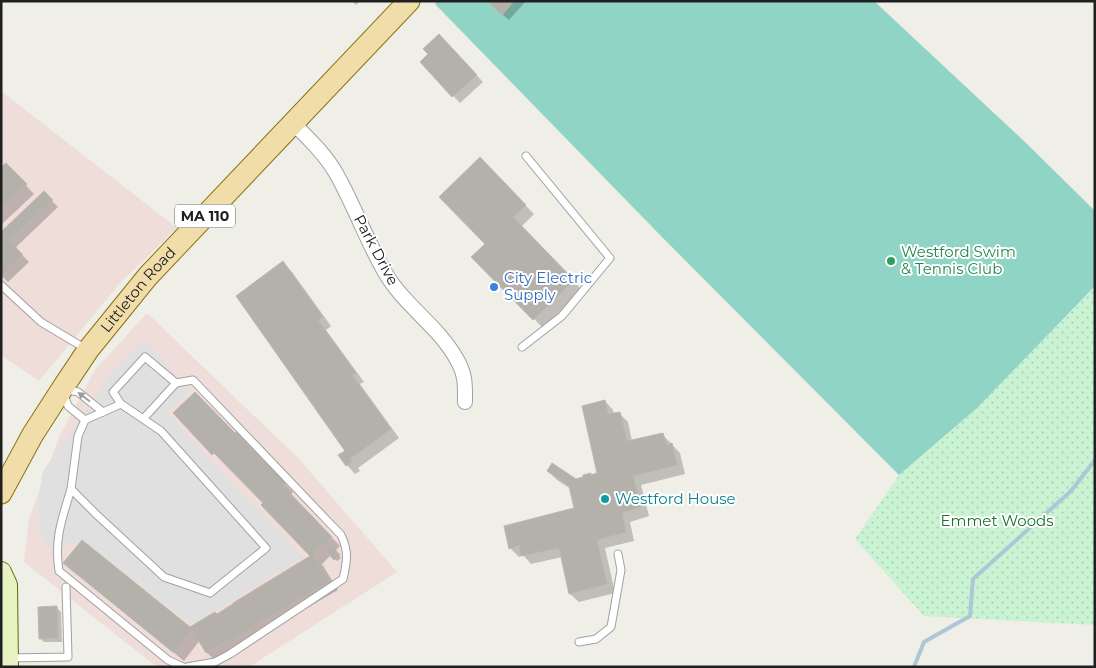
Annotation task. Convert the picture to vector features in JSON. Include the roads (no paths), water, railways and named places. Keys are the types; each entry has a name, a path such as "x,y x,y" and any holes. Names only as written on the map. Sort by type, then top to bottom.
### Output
{"main road":[{"name":"Littleton Road","path":"4,481 32,434 88,350 148,276 409,1"},
{"path":"1,572 6,586 4,601 8,662"}],"street":[{"name":"Park Drive","path":"293,123 319,149 337,174 386,274 398,291 444,340 456,358 465,376 465,402"}],"lane":[{"path":"522,346 562,316 610,258 526,156"},
{"path":"1,285 42,322 88,350"},
{"path":"71,489 164,577 210,593 266,548 161,431 121,404 113,392 144,357 176,383"},
{"path":"121,404 85,420 78,436 71,489 58,531 56,554 59,571 168,660 185,667 215,662 343,579 346,565 346,546 340,535 193,380 176,383 144,418"},
{"path":"62,389 78,392 103,412"},
{"path":"62,389 68,406 85,420"},
{"path":"579,642 596,639 611,627 621,570 618,554"},
{"path":"8,662 68,657 66,587"}],"waterway":[{"path":"914,667 924,642 970,616 973,579 1071,491 1095,460"}],"place":[{"name":"Westford Swim & Tennis Club","path":"891,261"},
{"name":"City Electric Supply","path":"494,287"},
{"name":"Westford House","path":"605,499"}],"park label":[{"name":"Emmet Woods","path":"997,521"}]}
